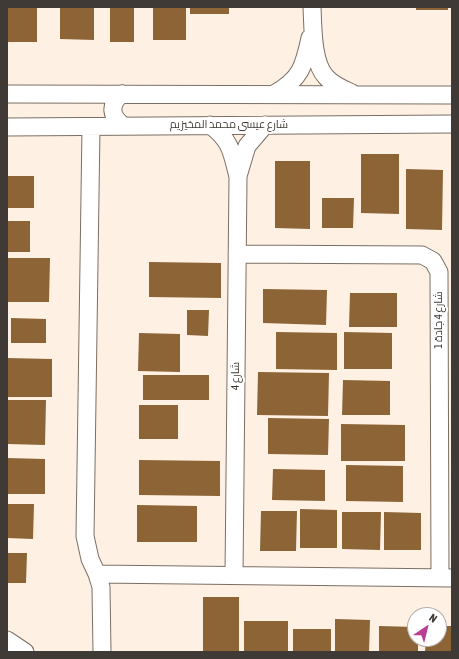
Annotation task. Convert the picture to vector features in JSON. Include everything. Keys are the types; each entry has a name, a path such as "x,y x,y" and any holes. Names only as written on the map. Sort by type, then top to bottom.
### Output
{"street":[{"path":"312,7 316,53 319,66 325,77 336,85 354,94"},
{"path":"274,94 295,79 303,68 313,26"},
{"path":"7,94 354,94 448,98"},
{"path":"122,94 113,104 112,111 114,117 124,126"},
{"name":"شارع عيسى محمد المخيزيم","path":"7,127 450,122"},
{"name":"شارع 4","path":"210,125 227,140 232,152 238,177 234,575"},
{"name":"شارع 4","path":"238,177 247,146 265,125"},
{"path":"91,127 85,536 90,558 101,587 102,652"},
{"name":"شارع 4 جادة 1","path":"237,254 422,255 433,261 439,272 446,578"},
{"path":"97,574 446,578"},
{"path":"7,640 25,652"}],"building":[{"path":"7,7 37,7 37,42 7,42"},
{"path":"60,7 94,7 94,40 60,39"},
{"path":"110,7 134,7 134,42 110,42"},
{"path":"153,7 186,7 186,40 153,40"},
{"path":"190,7 229,7 229,14 190,14"},
{"path":"416,7 448,7 448,10 416,10"},
{"path":"361,154 399,154 399,214 361,213"},
{"path":"275,161 310,161 310,229 275,228"},
{"path":"406,169 443,170 442,230 406,229"},
{"path":"7,176 34,176 34,208 7,208"},
{"path":"322,198 354,198 353,228 322,228"},
{"path":"7,221 30,221 30,252 7,252"},
{"path":"7,258 50,258 49,302 7,302"},
{"path":"149,262 221,263 221,298 149,297"},
{"path":"263,289 327,290 326,325 263,323"},
{"path":"350,293 397,293 397,327 349,327"},
{"path":"187,310 209,310 208,336 187,335"},
{"path":"11,318 46,319 46,343 11,343"},
{"path":"276,332 337,333 337,370 276,369"},
{"path":"344,332 392,333 392,369 344,369"},
{"path":"139,333 180,334 180,372 138,371"},
{"path":"7,358 52,359 52,397 7,397"},
{"path":"258,372 329,373 328,416 257,415"},
{"path":"143,375 209,375 209,400 143,400"},
{"path":"343,380 390,381 390,415 342,415"},
{"path":"7,400 46,400 45,445 7,444"},
{"path":"139,405 178,405 178,439 139,439"},
{"path":"268,418 329,419 328,455 268,454"},
{"path":"341,424 405,425 405,461 341,461"},
{"path":"7,458 45,459 45,494 7,494"},
{"path":"139,460 220,461 220,496 139,495"},
{"path":"346,465 403,466 403,502 346,501"},
{"path":"273,469 325,470 325,501 272,500"},
{"path":"7,504 34,504 33,539 7,538"},
{"path":"137,505 197,506 197,542 137,542"},
{"path":"300,509 337,510 337,548 300,548"},
{"path":"261,511 297,511 296,551 260,551"},
{"path":"342,512 381,512 380,550 342,549"},
{"path":"384,512 421,513 421,550 384,550"},
{"path":"7,553 27,553 26,583 7,583"},
{"path":"203,597 239,597 239,652 203,652"},
{"path":"335,619 370,620 369,652 335,652"},
{"path":"244,621 288,621 288,652 244,652"},
{"path":"379,626 407,627 407,647 418,647 418,652 379,652"},
{"path":"447,626 452,626 452,652 425,652 425,647 447,647"},
{"path":"293,629 331,629 331,652 293,652"}]}
